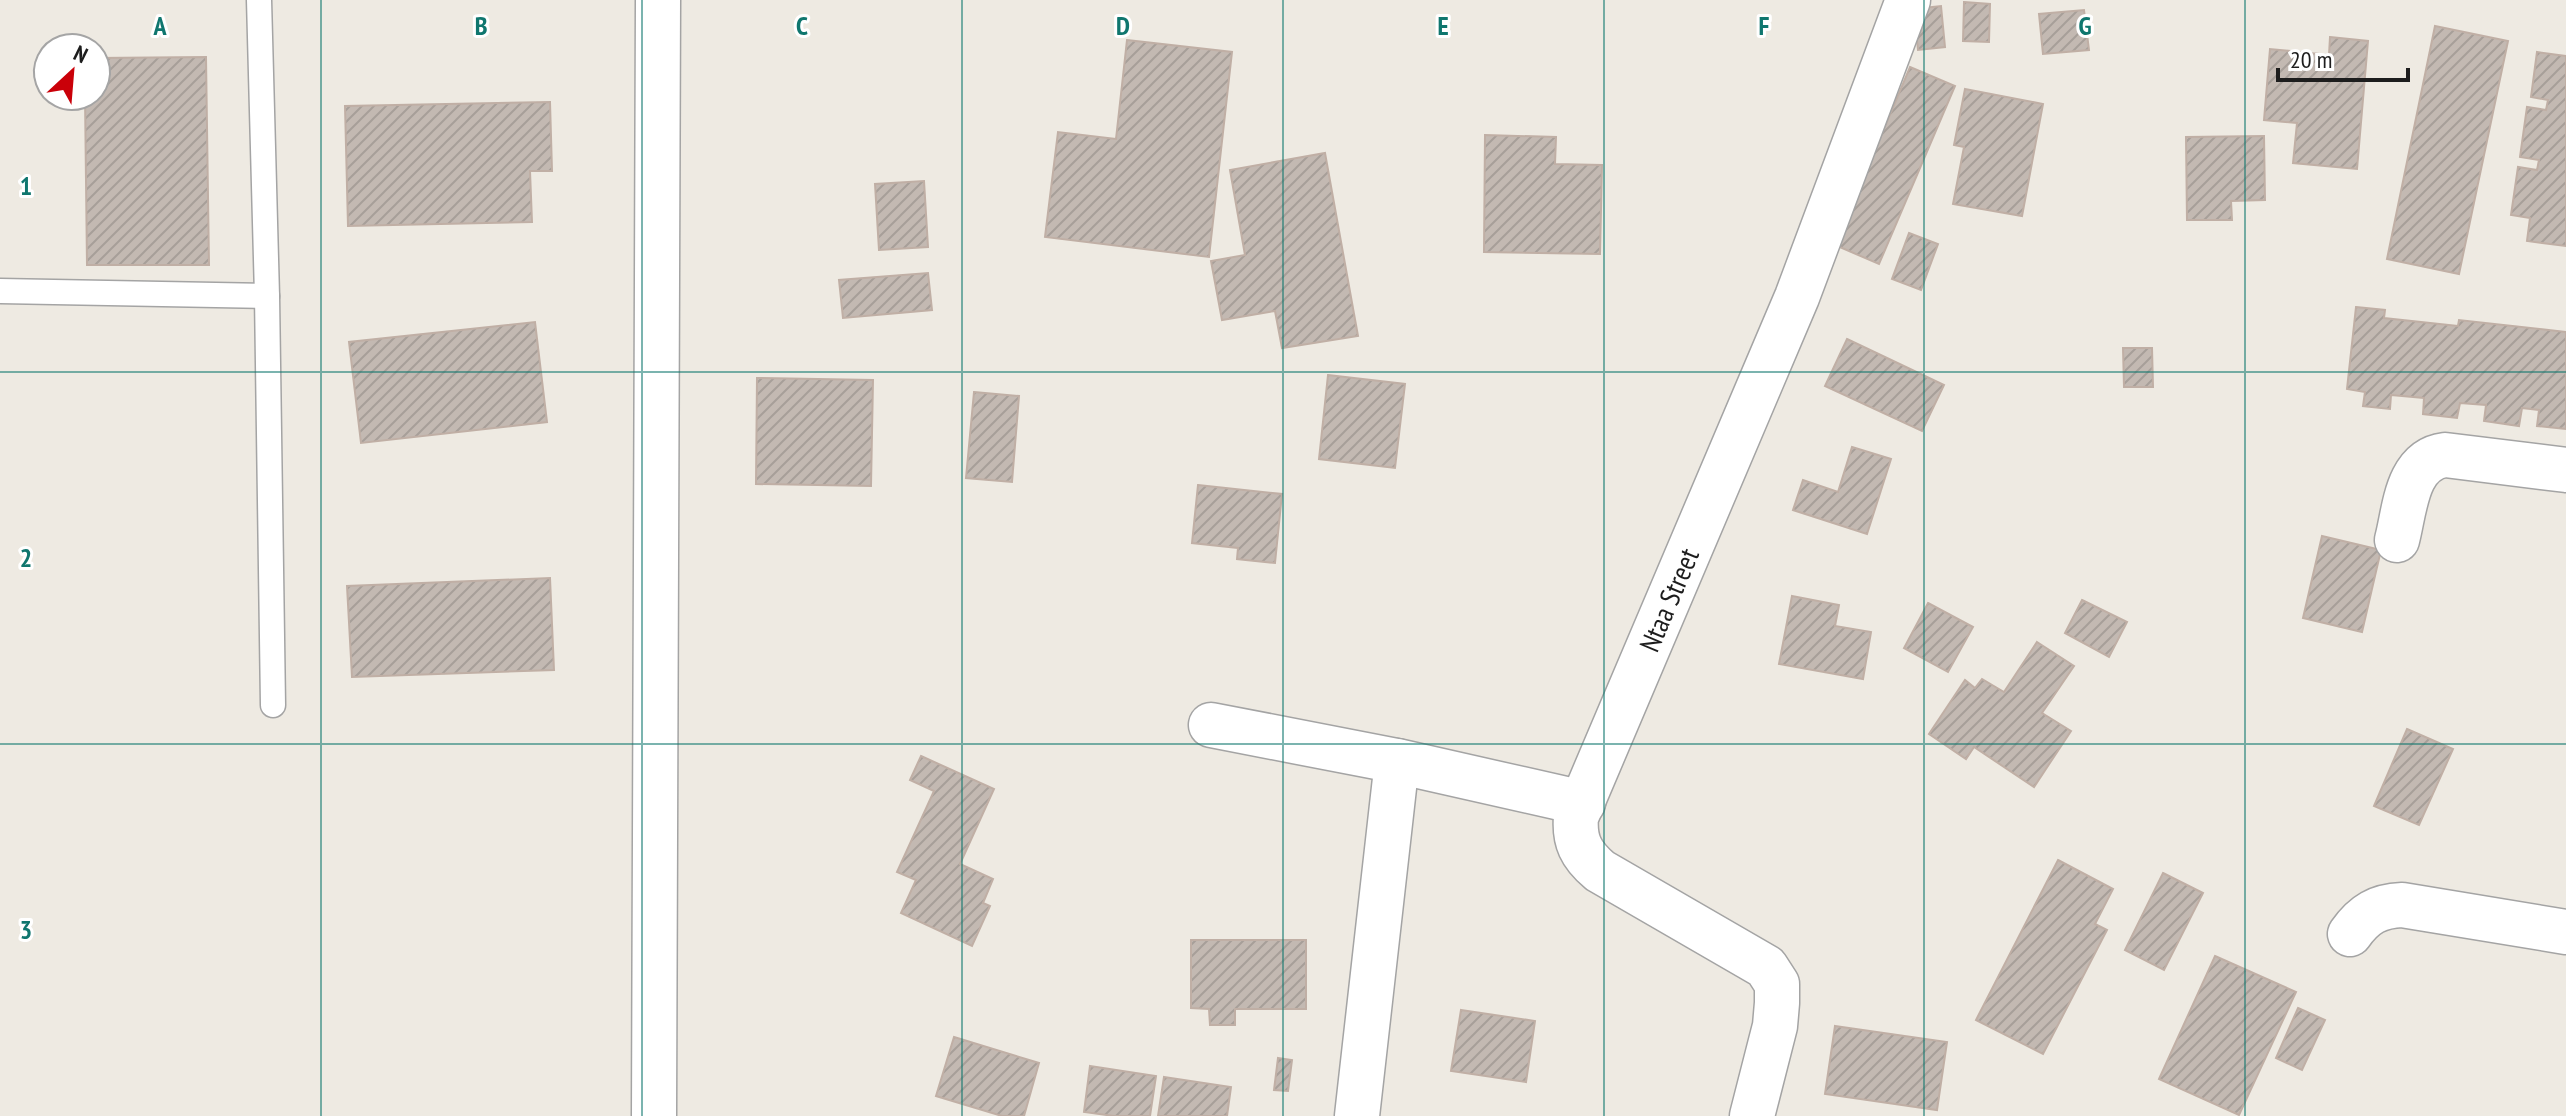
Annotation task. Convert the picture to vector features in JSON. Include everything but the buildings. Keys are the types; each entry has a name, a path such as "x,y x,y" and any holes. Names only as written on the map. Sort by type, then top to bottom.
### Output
{"street":[{"path":"654,1116 658,0"},
{"name":"Ntaa Street","path":"1752,1116 1775,1026 1777,984 1766,967 1600,871 1579,848 1575,832 1576,817 1797,297 1908,0"},
{"path":"2397,540 2413,476 2422,464 2436,456 2566,470"},
{"path":"1211,725 1397,761 1583,803"},
{"path":"1357,1116 1397,761"},
{"path":"2350,934 2359,921 2372,911 2402,905 2566,932"}],"lane":[{"path":"259,0 273,705"},
{"path":"0,291 267,296"}]}
